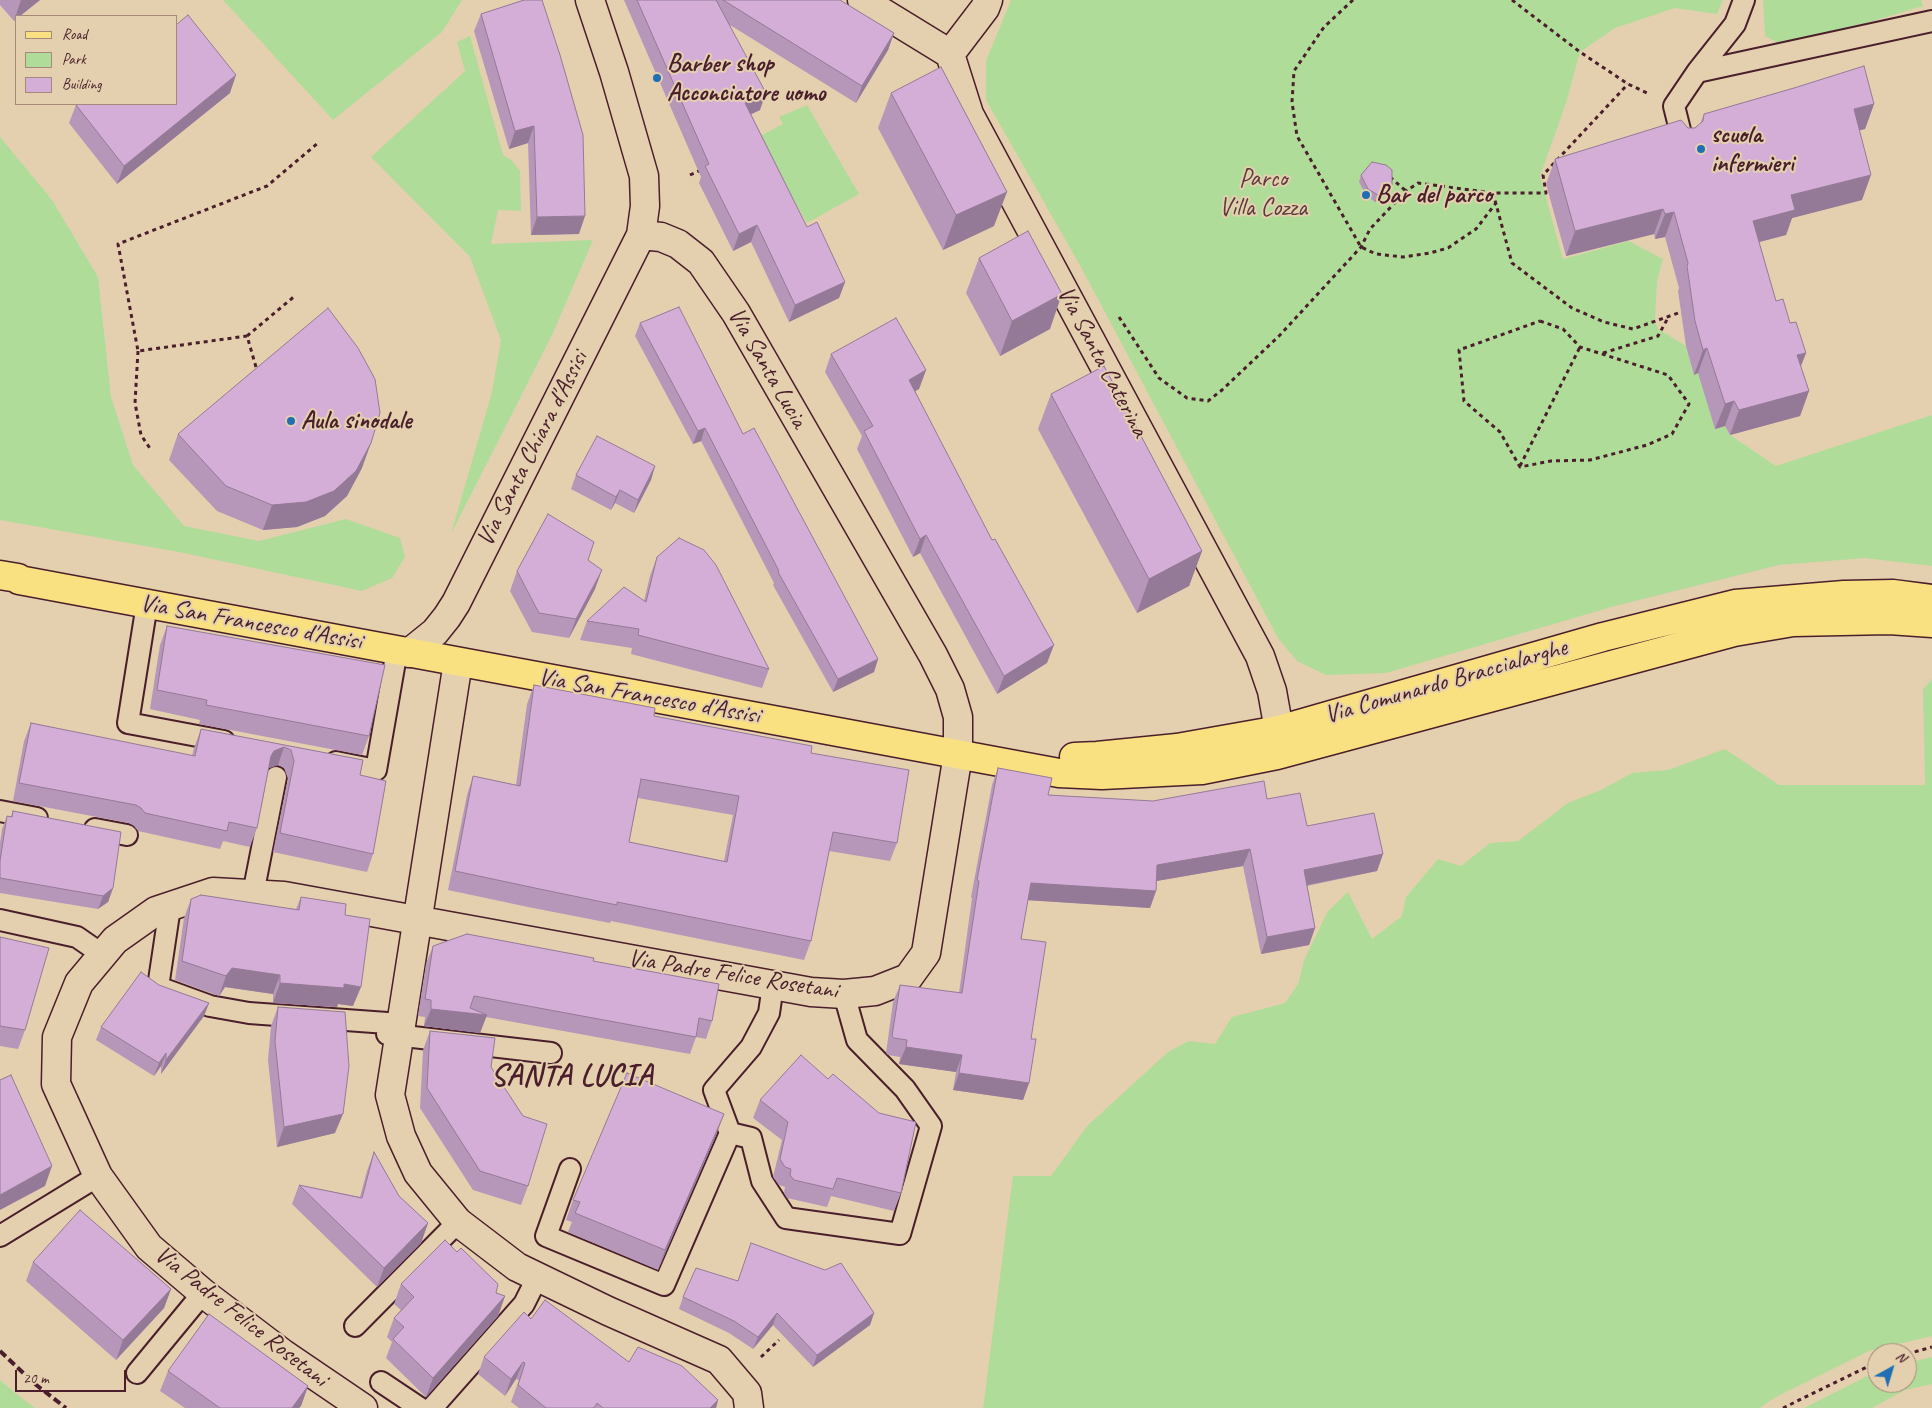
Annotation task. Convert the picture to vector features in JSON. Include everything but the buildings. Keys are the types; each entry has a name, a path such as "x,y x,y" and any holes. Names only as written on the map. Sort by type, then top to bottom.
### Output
{"main road":[{"name":"Via San Francesco d'Assisi","path":"0,575 1059,773 1102,775 1202,770 1302,748"},
{"name":"Via Comunardo Braccialarghe","path":"958,754 1097,756 1177,748 1279,730 1603,637 1735,604 1844,595 1893,594 1932,599"},
{"name":"Via Comunardo Braccialarghe","path":"1302,748 1734,632 1793,622 1889,620 1932,622"},
{"path":"1202,770 1218,755 1277,743 1279,730"}],"street":[{"path":"590,0 614,72 644,176 645,206 640,234"},
{"path":"862,0 950,54 985,8 988,0"},
{"name":"Via Santa Caterina","path":"950,54 969,114 1260,656 1272,691 1279,730"},
{"name":"Via Santa Chiara d'Assisi","path":"403,651 435,632 447,618 456,603 640,234"},
{"name":"Via Santa Lucia","path":"640,234 678,244 694,256 701,262 736,313 933,655 950,689 958,717 958,754"},
{"path":"458,662 390,1094 401,1136 418,1173 458,1222 517,1267 608,1312 719,1360 747,1393 749,1408"},
{"name":"Via Padre Felice Rosetani","path":"354,1406 202,1293 149,1247 98,1176 56,1084 57,1038 79,984 115,940 156,911 213,892 284,896 811,992 844,994 875,991 908,978 926,954 958,754"}],"lane":[{"path":"1683,142 1674,106 1697,72 1734,24 1744,0"},
{"path":"1697,72 1932,21"},
{"path":"147,604 128,723 242,744"},
{"path":"319,759 376,770 403,651"},
{"path":"254,894 276,778"},
{"path":"0,811 59,822"},
{"path":"78,826 127,835"},
{"path":"170,907 158,986 210,1006 249,1013 400,1030 551,1053"},
{"path":"0,920 77,937 102,955"},
{"path":"570,1169 546,1236 664,1285 730,1133 714,1090 751,1047 769,1013 773,985"},
{"path":"730,1133 751,1138 762,1181 786,1218 900,1234 931,1126 905,1089 857,1040 844,994"},
{"path":"303,1027 400,1030"},
{"path":"0,1236 98,1176"},
{"path":"355,1326 458,1222"},
{"path":"432,1408 524,1304 538,1278"},
{"path":"137,1372 202,1293"},
{"path":"381,1382 420,1408"}],"path":[{"path":"1353,0 1324,27 1294,71 1292,102 1296,136 1361,246 1376,254 1403,256 1430,253 1448,248 1476,229 1496,203"},
{"path":"1512,0 1580,52 1628,84 1674,106"},
{"path":"1116,312 1159,378 1187,398 1208,401 1280,335 1361,246 1370,229 1406,191 1418,183 1493,193 1546,193 1543,175 1628,84"},
{"path":"152,450 141,435 135,403 138,352 118,244 267,186 318,143"},
{"path":"690,175 707,166"},
{"path":"1388,175 1406,191"},
{"path":"1493,193 1512,263 1572,308 1604,322 1633,329 1681,312"},
{"path":"138,352 247,336 296,294"},
{"path":"1602,354 1658,336 1669,316"},
{"path":"1540,321 1563,329 1580,347 1668,375 1688,404 1672,434 1647,445 1590,460 1551,462 1520,467 1500,432 1464,401 1459,350 1540,321"},
{"path":"247,336 256,367"},
{"path":"1520,467 1580,347"},
{"path":"762,1357 779,1340"},
{"path":"1917,1351 1932,1347"},
{"path":"1783,1408 1867,1367"}],"green space":[{"path":"223,0 462,0 442,32 333,120"},
{"name":"Parco Villa Cozza","path":"1011,0 1723,0 1717,14 1675,8 1615,28 1580,52 1566,103 1540,176 1563,259 1629,241 1663,259 1657,281 1655,321 1658,329 1686,346 1694,374 1700,373 1715,428 1725,426 1730,435 1776,466 1932,415 1932,566 1865,558 1779,565 1615,606 1386,673 1326,675 1297,661 1278,638 1082,269 986,100 986,61"},
{"path":"1763,0 1921,0 1923,6 1823,36 1782,45 1765,36"},
{"path":"470,36 503,155 511,160 520,171 521,211 498,210 491,244 593,240 553,333 451,534 492,392 501,340 470,257 371,157 465,71 457,42"},
{"path":"807,105 859,194 807,223 758,137 783,124 779,117"},
{"path":"0,137 52,200 98,277 111,397 133,465 184,526 259,541 346,519 400,538 405,557 392,578 362,591 179,552 0,520"},
{"path":"1932,679 1932,1336 1903,1343 1867,1343 1867,1352 1774,1398 1760,1408 983,1408 1013,1176 1051,1176 1087,1126 1168,1052 1189,1041 1215,1044 1232,1017 1285,1003 1298,984 1304,960 1328,911 1348,892 1372,939 1402,916 1406,897 1438,859 1461,866 1490,843 1518,841 1568,803 1601,790 1632,773 1668,770 1725,749 1779,785 1925,785 1923,689"},
{"path":"1932,1357 1932,1384 1917,1387 1917,1361"},
{"path":"1867,1376 1867,1393 1900,1393 1872,1408 1804,1408"},
{"path":"0,1380 14,1392 35,1408 0,1408"}],"railway":[{"path":"0,1351 35,1384 66,1408"}],"place":[{"name":"Barber shop Acconciatore uomo","path":"657,78"},
{"name":"scuola infermieri","path":"1701,149"},
{"name":"Bar del parco","path":"1366,195"},
{"name":"Aula sinodale","path":"291,421"}],"district":[{"name":"SANTA LUCIA","path":"572,1077"}]}
